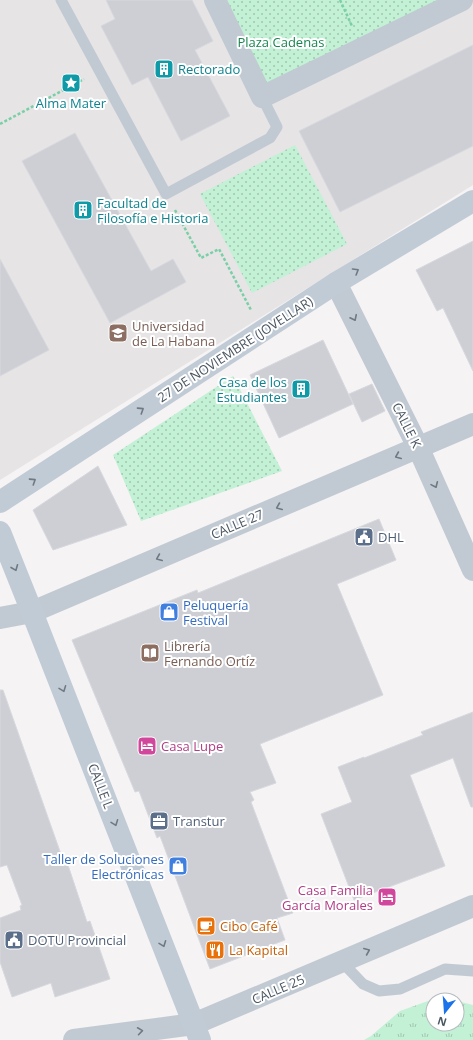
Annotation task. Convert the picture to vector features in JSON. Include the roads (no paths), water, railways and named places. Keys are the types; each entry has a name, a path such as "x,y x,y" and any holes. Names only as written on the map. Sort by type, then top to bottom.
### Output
{"main road":[{"name":"27 DE NOVIEMBRE (JOVELLAR)","path":"0,502 336,283 473,201"},
{"name":"CALLE L","path":"0,532 197,1032"}],"street":[{"path":"214,0 262,97 462,0"},
{"name":"CALLE K","path":"336,283 418,447 473,570"},
{"name":"CALLE 27","path":"0,618 32,612 473,424"},
{"name":"CALLE 25","path":"74,1040 197,1032 342,962 473,906"}],"lane":[{"path":"61,0 166,194 270,138 277,127 262,97"},
{"path":"342,962 363,984 379,991 400,990 445,969 473,971"}],"place":[{"name":"Rectorado","path":"164,69"},
{"name":"Alma Mater","path":"71,83"},
{"name":"Facultad de Filosofía e Historia","path":"83,210"},
{"name":"Universidad de La Habana","path":"118,333"},
{"name":"Casa de los Estudiantes","path":"301,389"},
{"name":"DHL","path":"364,537"},
{"name":"Peluquería Festival","path":"169,612"},
{"name":"Librería Fernando Ortíz","path":"150,653"},
{"name":"Casa Lupe","path":"147,746"},
{"name":"Transtur","path":"159,821"},
{"name":"Taller de Soluciones Electrónicas","path":"178,866"},
{"name":"Casa Familia García Morales","path":"387,897"},
{"name":"Cibo Café","path":"206,926"},
{"name":"DOTU Provincial","path":"14,940"},
{"name":"La Kapital","path":"215,950"}],"park label":[{"name":"Plaza Cadenas","path":"281,42"}]}
